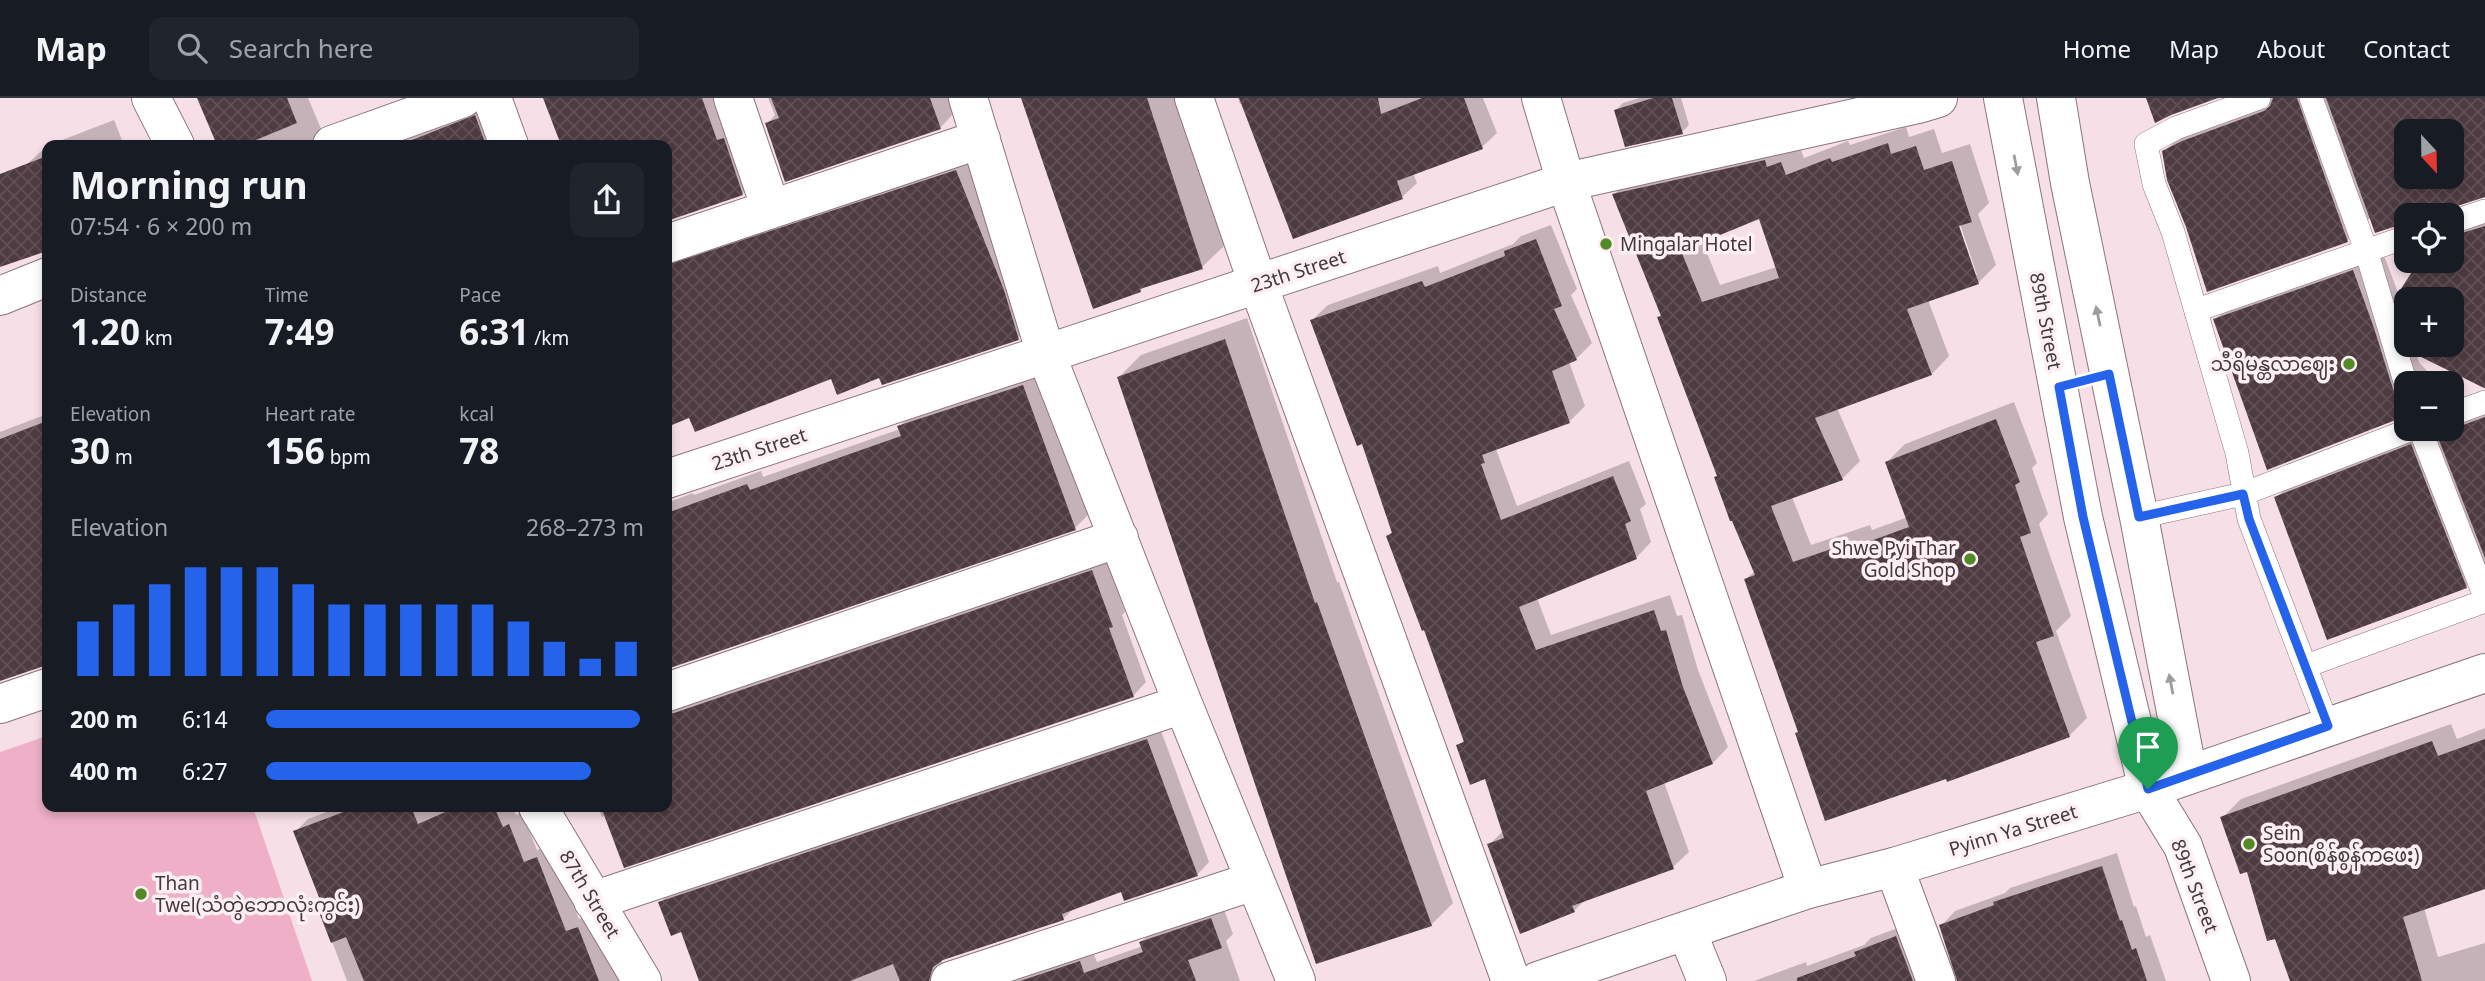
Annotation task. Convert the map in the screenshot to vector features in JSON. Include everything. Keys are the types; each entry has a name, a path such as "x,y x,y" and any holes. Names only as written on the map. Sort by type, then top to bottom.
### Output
{"street":[{"path":"151,98 172,140"},
{"path":"346,140 464,98"},
{"path":"492,98 507,140"},
{"path":"733,98 771,209"},
{"path":"968,98 1046,354 1183,704 1296,981"},
{"path":"1194,98 1258,284 1511,981"},
{"path":"1541,98 1566,182 1808,889"},
{"name":"23th Street","path":"672,477 1566,182 1938,98"},
{"name":"89th Street","path":"2003,98 2083,517 2148,789 2183,846 2231,981"},
{"path":"2056,98 2070,183 2139,517 2188,775"},
{"path":"672,242 981,139"},
{"path":"0,296 42,279"},
{"path":"2059,387 2109,374"},
{"path":"672,690 1119,538"},
{"name":"Pyinn Ya Street","path":"1538,981 1808,889 1894,867 2148,789 2485,673"},
{"path":"0,704 42,690"},
{"path":"593,901 1183,704"},
{"name":"87th Street","path":"541,812 642,981"},
{"path":"1894,867 1936,981"},
{"path":"950,981 1254,881"},
{"path":"1687,932 1707,981"}],"lane":[{"path":"2259,98 2176,128 2146,144 2154,184 2173,232 2237,453 2249,519 2328,726"},
{"path":"2311,98 2366,250 2402,371"},
{"path":"2464,218 2485,211"},
{"path":"2197,310 2394,241"},
{"path":"2464,410 2485,402"},
{"path":"2139,517 2243,494 2394,436"},
{"path":"2305,666 2485,599 2425,441"}],"shaded area":[{"name":"Than Twel(သံတွဲဘောလုံးကွင်း)","path":"42,738 42,812 255,812 312,981 0,981 0,752"}],"building":[{"path":"197,98 287,98 297,123 256,140 215,140"},
{"path":"543,98 702,98 717,140 724,138 743,195 672,219 672,140 559,140"},
{"path":"771,98 930,98 941,129 785,182 765,123 779,118"},
{"path":"1021,98 1147,98 1203,269 1140,289 1141,292 1093,309"},
{"path":"1239,98 1378,98 1381,114 1422,98 1464,98 1483,149 1397,181 1403,199 1293,239"},
{"path":"1653,98 1672,98 1683,134 1625,147 1614,110"},
{"path":"2146,98 2218,98 2155,123"},
{"path":"2273,98 2297,98 2348,242 2207,292 2167,180 2162,151 2264,111"},
{"path":"2326,98 2485,98 2485,197 2464,204 2394,203 2394,227 2375,233"},
{"path":"475,115 484,140 412,140"},
{"path":"1888,143 1891,154 1916,146 1924,170 1952,161 1972,222 1959,226 1979,284 1907,309 1932,375 1815,418 1843,480 1771,506 1793,562 1852,542 1854,547 1909,527 1885,462 1996,419 2020,482 2015,485 2031,533 2020,537 2054,636 2036,642 2070,737 1947,782 1946,779 1825,821 1795,733 1798,732 1744,579 1755,575 1730,521 1714,477 1717,476 1657,317 1661,316 1612,194 1765,160 1767,167 1781,162 1786,175 1830,158 1832,162","holes":["1759,219 1779,278 1702,302 1681,251"]},
{"path":"42,158 42,253 0,267 0,174"},
{"path":"956,170 1004,290 1019,340 882,385 879,378 837,395 831,379 695,432 689,418 672,425 672,263"},
{"path":"2485,226 2485,388 2464,378 2464,371 2450,371 2421,357 2464,357 2464,287 2402,287 2411,273 2464,273 2464,232"},
{"path":"1536,239 1562,306 1554,309 1577,360 1552,371 1570,423 1482,455 1485,463 1481,464 1501,520 1613,476 1631,521 1625,524 1637,559 1519,607 1536,650 1654,610 1661,631 1666,630 1683,687 1713,764 1646,791 1674,869 1572,906 1575,912 1520,934 1487,844 1504,838 1485,779 1470,785 1456,745 1464,742 1424,630 1422,631 1386,536 1392,533 1362,444 1357,446 1310,320 1422,281 1425,287 1505,256 1504,251"},
{"path":"2353,270 2394,391 2394,421 2267,470 2213,319"},
{"path":"1225,339 1315,603 1317,602 1432,926 1316,964 1117,377"},
{"path":"1023,385 1076,530 672,667 672,511 747,484 750,490 901,436 897,426"},
{"path":"2485,417 2485,558 2439,441 2464,441 2464,425"},
{"path":"42,423 42,667 0,681 0,439"},
{"path":"2411,444 2467,588 2327,640 2274,497"},
{"path":"1092,570 1134,697 624,868 603,812 672,812 674,713"},
{"path":"1147,739 1198,876 1124,901 1121,892 1062,914 1064,920 943,960 933,967 929,981 900,981 893,964 850,981 699,981 681,932 671,936 658,902"},
{"path":"2485,739 2485,889 2403,917 2422,981 2290,981 2275,939 2267,941 2247,872 2240,874 2220,817 2432,741 2438,756"},
{"path":"344,812 413,812 418,824 446,812 496,812 503,827 509,824 524,862 537,857 566,931 578,927 599,981 364,981 346,937 331,943 317,907 322,905 293,831"},
{"path":"2102,866 2120,921 2122,920 2132,950 2136,948 2147,981 1957,981 1939,925 1994,905 1993,902"},
{"path":"1211,918 1222,948 1188,960 1196,981 1020,981 1080,961 1084,973 1143,952 1139,942"},
{"path":"1896,936 1913,981 1797,981 1797,978 1856,956 1854,952"}],"place":[{"name":"Mingalar Hotel","path":"1606,244"},
{"name":"သီရိမန္တလာဈေး","path":"2349,364"},
{"name":"Shwe Pyi Thar Gold Shop","path":"1970,559"},
{"name":"Sein Soon(စိန်စွန်ကဖေး)","path":"2249,844"},
{"name":"Than Twel(သံတွဲဘောလုံးကွင်း)","path":"141,894"}],"route":[{"path":"2109,374 2139,517 2243,494 2249,519 2328,726 2148,789 2083,517 2059,387 2109,374"}]}
